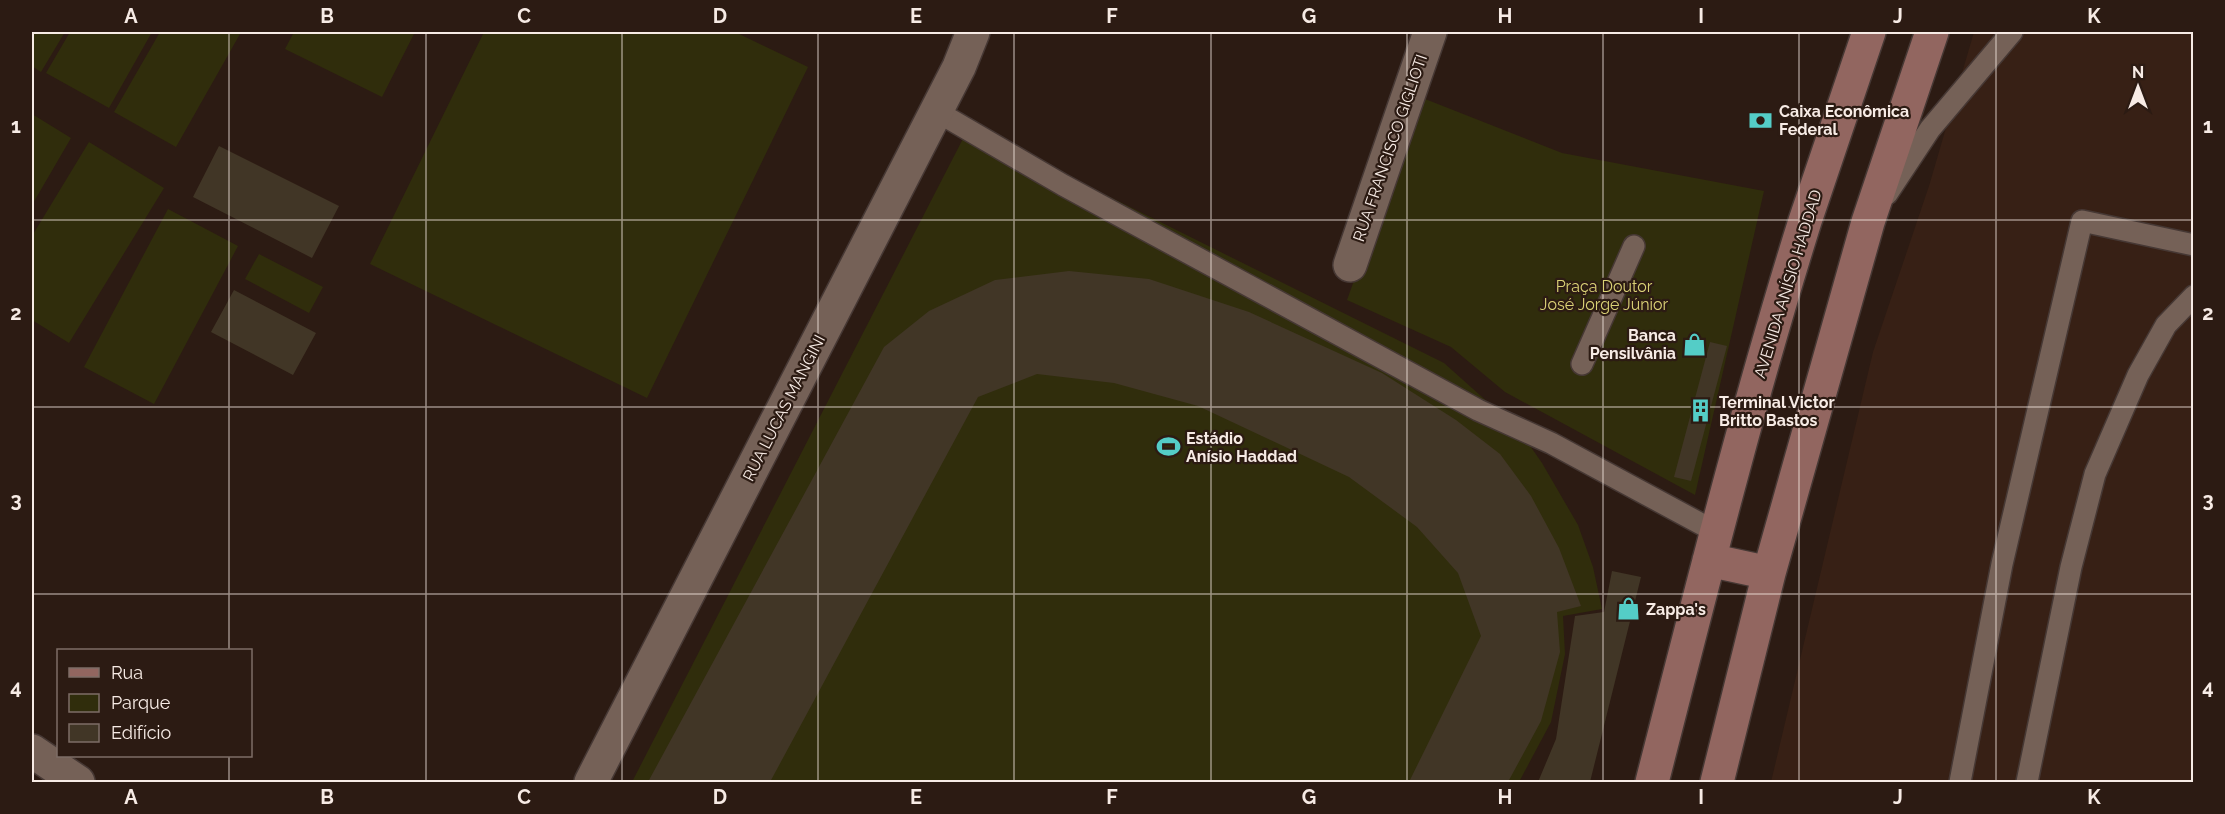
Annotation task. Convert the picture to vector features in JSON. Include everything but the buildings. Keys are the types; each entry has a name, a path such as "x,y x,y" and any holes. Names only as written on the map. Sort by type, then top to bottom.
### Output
{"main road":[{"name":"AVENIDA ANÍSIO HADDAD","path":"1652,783 1713,546 1805,222 1869,32"},
{"path":"1717,783 1769,573 1868,222 1932,32"},
{"path":"1713,546 1769,573"}],"street":[{"name":"RUA LUCAS MANGINI","path":"591,783 959,67 973,32"},
{"name":"RUA FRANCISCO GIGLIOTI","path":"1350,265 1430,32"},
{"path":"32,751 78,783"}],"lane":[{"path":"1868,222 1930,129 2012,32"},
{"path":"936,111 1063,185 1478,410 1551,443 1713,546"},
{"path":"1960,783 2002,564 2082,221 2193,245"},
{"path":"1582,364 1634,246"},
{"path":"2027,783 2071,567 2095,474 2138,375 2166,325 2193,296"}],"shaded area":[{"path":"1974,32 2193,32 2193,782 1771,782 1873,352 1929,186"}],"green space":[{"path":"32,32 65,32 41,72 32,66"},
{"path":"70,32 152,32 109,108 46,73"},
{"path":"160,32 235,32 240,34 176,147 114,112"},
{"path":"294,32 415,32 382,97 285,49"},
{"path":"484,32 735,32 808,67 647,398 370,264"},
{"name":"Praça Doutor José Jorge Júnior","path":"1420,97 1562,153 1764,191 1695,495 1505,392 1451,347 1347,300"},
{"path":"32,114 71,138 32,205"},
{"name":"Estádio Anísio Haddad","path":"969,127 1444,363 1519,430 1542,463 1578,525 1593,567 1602,609 1563,616 1565,654 1551,722 1519,782 632,782"},
{"path":"89,142 164,188 69,343 32,320 32,236"},
{"path":"168,209 238,246 154,404 84,367"},
{"path":"259,254 323,287 309,313 245,279"}],"place":[{"name":"Caixa Econômica Federal","path":"1761,120"},
{"name":"Banca Pensilvânia","path":"1694,344"},
{"name":"Terminal Victor Britto Bastos","path":"1701,411"},
{"name":"Estádio Anísio Haddad","path":"1168,447"},
{"name":"Zappa's","path":"1628,609"}]}
